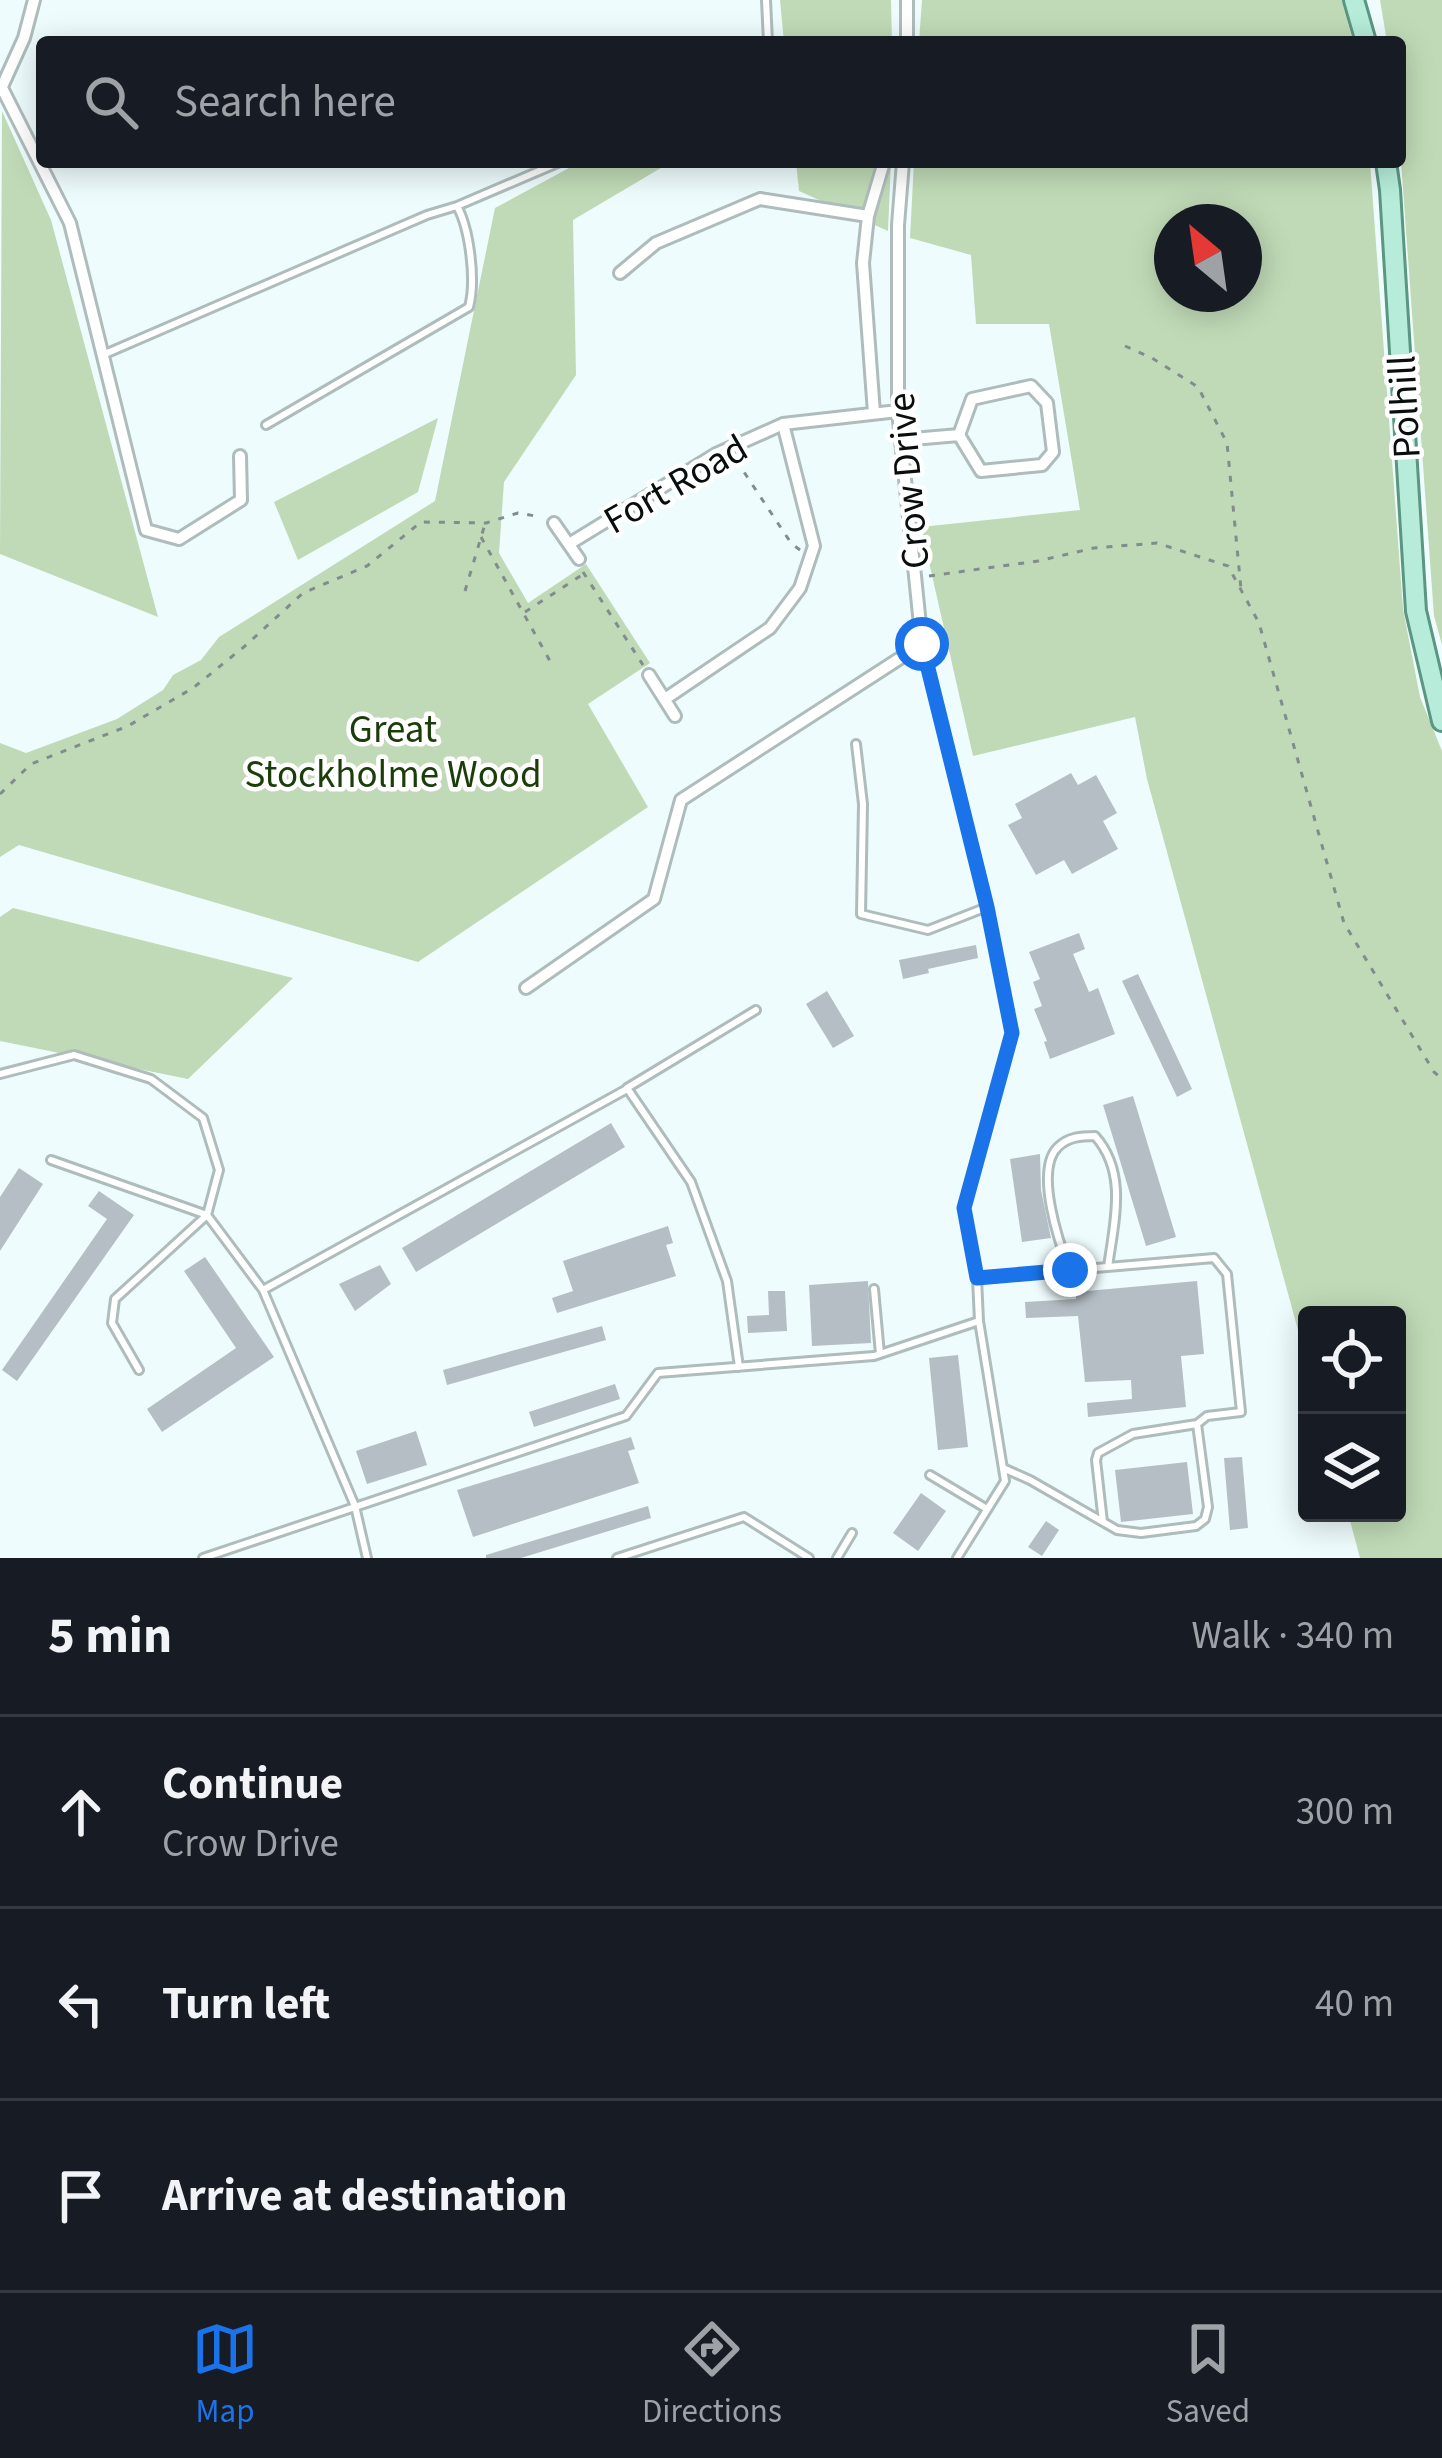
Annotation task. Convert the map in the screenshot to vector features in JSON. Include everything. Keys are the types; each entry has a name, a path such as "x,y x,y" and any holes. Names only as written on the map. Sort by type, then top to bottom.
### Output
{"main road":[{"path":"1354,0 1364,36"},
{"name":"Polhill","path":"1386,168 1416,611 1442,721"}],"street":[{"path":"34,0 24,38 1,89 36,157"},
{"path":"907,0 908,36"},
{"path":"41,168 70,224 146,530 179,538 241,500 240,456"},
{"path":"874,413 863,263 868,216 882,168"},
{"name":"Crow Drive","path":"903,168 898,411 922,644"},
{"path":"620,273 656,243 760,199 868,216"},
{"path":"1031,386 1047,403 1053,452 1042,465 980,471 958,434 972,399 1031,386"},
{"name":"Fort Road","path":"569,544 729,448 783,424 898,411"},
{"name":"Fort Road","path":"783,424 814,546 811,558"},
{"path":"901,440 958,434"},
{"name":"Fort Road","path":"554,523 579,559"},
{"path":"665,699 770,628 800,588 811,558"},
{"path":"526,988 654,899 681,800 922,644"},
{"path":"649,675 675,716"}],"lane":[{"path":"766,0 768,36"},
{"path":"102,356 546,168"},
{"path":"266,424 469,307 468,242 457,206"},
{"name":"Crow Drive","path":"922,644 987,907 1012,1033 964,1208 1003,1468"},
{"path":"856,744 863,804 861,914 928,930 987,907"},
{"path":"262,1290 627,1088 756,1010"},
{"path":"0,1074 74,1055 151,1079 202,1118 219,1170 207,1215 115,1299 112,1323 140,1370"},
{"path":"627,1088 691,1182 727,1281 739,1366"},
{"path":"1070,1270 1054,1219 1047,1168 1059,1145 1076,1136 1095,1136 1112,1159 1118,1186 1108,1267"},
{"path":"51,1160 207,1215 262,1290 355,1506 367,1558"},
{"path":"977,1278 1214,1258 1227,1274 1241,1412 1133,1433 1098,1453 1103,1522"},
{"path":"874,1289 880,1354"},
{"path":"203,1558 626,1416 658,1373 880,1354 979,1322"},
{"path":"1003,1468 1117,1530 1141,1533 1196,1526 1205,1519 1208,1507 1197,1424"},
{"path":"957,1558 1005,1481 1003,1468"},
{"path":"929,1475 987,1510"},
{"path":"617,1558 744,1517 809,1558"},
{"path":"837,1558 853,1533"}],"path":[{"path":"1125,346 1198,387 1227,443 1241,591"},
{"path":"729,448 791,543 811,558"},
{"path":"0,794 32,764 128,726 193,688 302,593 367,566 421,522 486,523 518,513 554,523"},
{"path":"465,591 486,523"},
{"path":"481,537 550,662"},
{"path":"915,578 1094,548 1157,543 1228,566 1259,623 1344,923 1442,1079"},
{"path":"579,559 649,675"},
{"path":"523,613 584,573"}],"green space":[{"path":"780,0 891,0 892,36 783,36"},
{"path":"922,0 1342,0 1351,36 919,36"},
{"path":"1380,0 1442,0 1442,645 1434,616 1401,168 1406,168 1406,36 1386,36"},
{"path":"2,111 51,220 158,617 0,554"},
{"name":"Great Stockholme Wood","path":"569,168 661,168 573,220 576,375 504,482 499,553 528,603 586,564 650,663 588,704 648,807 418,962 19,845 0,857 0,743 26,753 117,719 163,690 173,675 201,660 219,637 435,501 495,208"},
{"path":"797,168 891,168 888,231 799,191"},
{"path":"914,168 1370,168 1403,609 1420,697 1442,751 1442,1558 1360,1558 1350,1522 1406,1522 1406,1306 1298,1306 1298,1330 1147,779 1135,717 973,756 921,527 1080,510 1049,324 976,324 971,255 910,238"},
{"path":"438,418 418,492 298,560 274,502"},
{"path":"13,908 293,978 188,1079 0,1041 0,917"}],"building":[{"path":"1071,773 1078,785 1096,775 1117,813 1103,821 1118,849 1072,874 1064,860 1036,875 1008,825 1022,818 1015,804"},
{"path":"1079,933 1085,949 1073,954 1089,992 1098,988 1115,1034 1050,1059 1034,1009 1042,1006 1033,982 1040,979 1029,952"},
{"path":"976,945 978,958 903,979 899,960"},
{"path":"1138,974 1192,1089 1177,1097 1122,981"},
{"path":"827,991 854,1036 833,1048 806,1004"},
{"path":"1133,1096 1176,1237 1146,1246 1103,1105"},
{"path":"611,1123 625,1147 416,1272 402,1248"},
{"path":"1040,1154 1041,1190 1051,1238 1022,1242 1010,1159"},
{"path":"19,1168 43,1184 0,1251 0,1197"},
{"path":"99,1191 134,1215 17,1381 2,1370 107,1219 88,1206"},
{"path":"668,1226 673,1243 666,1245 676,1276 557,1313 552,1298 573,1291 563,1261"},
{"path":"205,1257 274,1357 162,1432 147,1409 236,1348 184,1271"},
{"path":"380,1265 391,1284 355,1311 339,1284"},
{"path":"868,1281 871,1343 812,1346 809,1285"},
{"path":"1197,1281 1204,1354 1181,1356 1186,1407 1088,1417 1087,1403 1132,1399 1131,1380 1085,1382 1078,1316 1026,1318 1025,1302 1076,1299 1076,1292"},
{"path":"768,1291 785,1291 787,1331 748,1333 747,1316 769,1315"},
{"path":"602,1326 606,1340 447,1385 443,1370"},
{"path":"958,1355 968,1447 938,1450 929,1358"},
{"path":"615,1384 620,1399 534,1427 529,1412"},
{"path":"416,1431 427,1465 367,1484 356,1451"},
{"path":"631,1437 635,1449 628,1451 639,1483 473,1537 457,1490"},
{"path":"1242,1457 1248,1528 1230,1530 1224,1458"},
{"path":"1187,1462 1193,1514 1121,1522 1115,1470"},
{"path":"921,1493 946,1511 918,1551 893,1533"},
{"path":"648,1506 651,1518 521,1558 486,1558 486,1555"},
{"path":"1046,1521 1059,1530 1042,1556 1028,1547"}],"route":[{"path":"922,644 987,907 1012,1033 964,1208 977,1278 1070,1270"}]}
